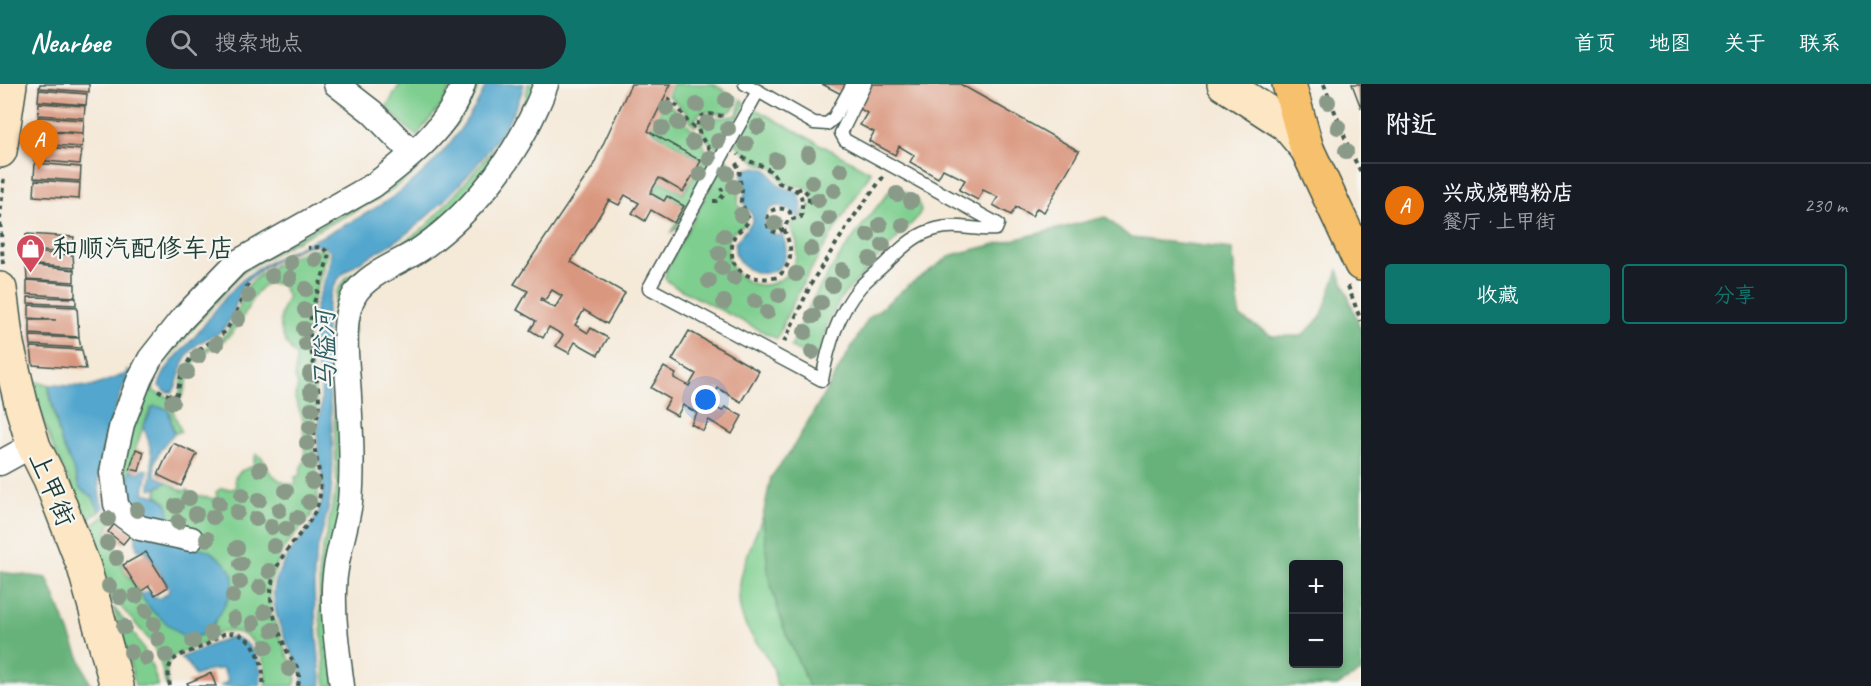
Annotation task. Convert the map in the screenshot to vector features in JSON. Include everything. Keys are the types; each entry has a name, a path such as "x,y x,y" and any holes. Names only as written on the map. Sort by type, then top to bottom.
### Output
{"main road":[{"path":"1298,93 1361,264"},
{"path":"1315,141 1361,220"}],"street":[{"path":"0,151 10,84"},
{"path":"336,84 372,112 412,153"},
{"path":"191,539 140,528 121,514 116,504 112,472 122,424 150,359 180,321 236,263 374,185 412,153 441,123 453,106 463,84"},
{"path":"342,686 334,591 335,569 350,503 351,449 346,341 351,303 363,285 419,250 444,231 482,193 518,141 539,103 546,84"},
{"path":"1224,84 1315,141"},
{"path":"1252,84 1298,93"},
{"name":"上甲街","path":"0,289 7,344 22,407 34,447 50,479 84,567 117,686"},
{"name":"上甲街","path":"0,371 10,458 37,485 52,521 105,686"}],"lane":[{"path":"745,84 814,123 827,124 834,118 853,84"},
{"path":"758,91 649,288 822,380 833,336 842,313 861,286 901,248 919,235 937,228 996,229 998,224 845,140 841,133 865,84"}],"path":[{"path":"1324,84 1351,153 1361,172"},
{"path":"668,98 679,108 689,124 698,129"},
{"path":"732,115 704,115 698,123 703,141 708,147 772,171 782,184 797,190 804,203 801,217 791,218"},
{"path":"725,152 740,171 741,202 749,219 747,225 733,238 731,254 739,271 746,276 760,280 778,277 788,264 791,249 784,229"},
{"path":"779,357 813,280 852,219 891,165"},
{"path":"777,208 790,212 791,218 784,229 777,233 770,230 767,222 770,213 777,208"},
{"path":"298,686 299,672 286,648 272,607 272,585 284,553 314,514 320,498 320,478 314,442 319,401 317,375 310,344 310,319 329,253 321,247 299,252"},
{"path":"156,385 165,394 174,396 177,394 181,376 192,355 226,331 247,285 254,278"},
{"path":"170,686 169,668 175,658 228,634 241,636 254,645 262,666 263,686"}],"green space":[{"path":"400,84 452,84 441,106 416,136 386,108"},
{"path":"471,84 479,84 475,96 462,117 433,154 410,177 376,200 242,272 156,372 153,383 154,392 174,399 179,397 189,363 226,334 235,320 246,290 254,279 273,266 297,255 308,251 326,251 327,255 310,311 307,331 317,406 312,439 318,498 310,518 283,549 269,586 271,612 287,655 295,666 294,686 265,686 266,676 262,657 251,640 235,632 224,632 173,657 167,667 168,686 166,686 161,664 152,643 121,607 110,599 87,526 110,513 116,516 107,533 121,556 122,567 152,611 214,624 229,597 230,570 211,552 198,548 142,520 121,495 125,439 157,362 237,270 354,206","holes":["267,283 281,284 288,297 281,313 281,328 286,342 296,356 295,378 298,385 295,398 303,420 305,460 300,475 295,477 296,484 285,483 275,477 267,469 263,459 256,454 253,466 241,471 235,477 236,487 220,489 216,492 215,499 191,494 167,482 157,488 157,496 167,503 168,507 162,518 147,514 137,507 132,499 129,476 135,451 151,408 170,413 174,434 181,431 172,408 183,394 197,359 226,339 240,322 261,288"]},
{"path":"528,84 537,84 518,129 452,213 357,280 334,686 326,686 320,615 319,566 337,486 331,321 337,291 347,277 425,227 503,138 526,98"},
{"path":"673,84 713,84 737,98 734,108 722,114 701,113 694,126 684,110 668,95"},
{"path":"741,99 745,104 721,150 706,139 700,122 707,118 737,115"},
{"path":"665,101 683,116 706,150 716,157 676,229 671,232 686,206 666,194 662,198 653,192 661,181 683,194 703,161 651,130"},
{"path":"757,110 871,172 808,274 777,339 674,286 665,279 666,270 726,159 737,170 738,205 746,216 744,225 732,233 729,238 730,264 741,277 752,283 763,285 774,283 791,269 796,258 797,244 790,226 794,221 802,220 804,210 811,205 813,196 808,188 783,183 773,168 756,162 735,143 752,112"},
{"path":"893,185 918,200 921,211 916,219 841,298 828,323 819,353 815,358 791,347 797,330 822,284"},
{"path":"1105,217 1131,238 1232,249 1240,317 1272,336 1302,336 1321,317 1338,270 1361,330 1361,672 1337,686 809,686 783,626 769,579 763,516 771,477 792,449 868,319 910,284 952,255"},
{"path":"30,381 52,385 49,387 49,393 61,442 77,482 93,497 100,512 87,519 52,445"},
{"path":"763,516 783,626 809,686 777,686 774,670 747,628 741,614 739,600 742,572"},
{"path":"0,572 47,578 91,686 0,686"},
{"path":"113,607 141,644 158,686 135,686 128,654"}],"water":[{"name":"马隘河","path":"486,84 524,84 517,104 489,149 430,214 393,243 348,270 337,281 331,292 326,331 333,466 329,503 316,556 314,577 315,618 322,686 301,686 301,670 278,621 274,591 282,565 313,522 322,499 317,442 321,390 312,327 331,252 322,246 308,246 288,254 256,273 244,285 225,327 219,333 198,344 187,356 173,392 166,392 159,386 161,378 169,365 242,280 278,257 366,214 416,179 431,165 459,131"},
{"path":"756,167 768,171 781,186 798,193 802,204 798,218 788,209 780,206 768,212 765,218 766,225 770,232 778,236 782,235 786,248 784,259 779,267 771,272 762,273 752,271 742,265 735,254 735,243 753,221 752,215 743,202 745,190 742,175 744,170"},
{"path":"127,370 130,373 111,421 101,460 100,495 104,508 100,512 93,497 80,489 61,442 49,387 52,385 91,387 126,374"},
{"path":"154,406 168,409 174,434 162,448 155,465 156,476 167,482 150,489 152,456 143,427"},
{"path":"142,469 148,470 144,493 157,496 167,503 168,518 149,515 136,505 129,489 130,470 140,473"},
{"path":"136,532 204,549 217,557 229,569 233,578 231,592 217,619 207,632 192,638 185,638 152,611 140,595 149,591 154,598 160,598 168,593 169,588 146,550 138,550"},
{"path":"230,637 245,643 255,655 261,670 260,686 221,686 228,681 223,669 210,670 195,676 189,665 180,658"}],"building":[{"path":"40,84 89,84 89,92 39,88"},
{"path":"631,84 671,84 648,131 701,161 683,192 659,178 650,193 664,201 667,196 684,206 674,223 651,210 645,221 632,213 639,203 625,195 619,205 609,200 571,262 625,293 607,324 584,310 575,325 588,333 591,328 608,338 598,355 575,342 569,353 556,346 563,335 549,327 543,338 530,330 536,321 517,310 528,291 514,284 592,168","holes":["552,290 562,296 555,308 540,300 541,298 545,300"]},
{"path":"822,84 847,84 841,94"},
{"path":"870,84 960,84 1079,151 1044,212 1037,208 1032,216 1016,207 1011,215 993,205 998,197 983,190 978,200 959,190 965,180 943,169 938,178 910,162 914,155 899,146 895,155 869,141 874,132 860,125 867,113 857,107"},
{"path":"1352,84 1361,84 1361,108"},
{"path":"39,90 87,94 86,105 38,101"},
{"path":"39,103 85,106 84,118 38,115"},
{"path":"38,117 84,120 83,133 37,130"},
{"path":"37,131 83,134 82,147 36,144"},
{"path":"36,146 82,150 80,164 34,160"},
{"path":"35,163 81,167 80,181 34,178"},
{"path":"35,180 80,183 79,199 34,196"},
{"path":"26,234 74,237 72,253 25,250"},
{"path":"25,252 73,255 74,268 25,264"},
{"path":"26,265 74,270 74,282 27,279"},
{"path":"27,280 75,284 75,297 27,294"},
{"path":"28,297 76,298 76,305 28,303"},
{"path":"29,305 77,307 79,337 30,334 30,320 56,320 29,318"},
{"path":"689,331 759,371 741,402 718,388 709,404 722,411 725,407 742,416 732,434 709,420 703,431 691,424 697,413 683,405 677,416 664,409 670,399 651,388 664,367 676,374 674,378 689,386 696,374 672,360"},
{"path":"30,336 79,338 81,348 31,345"},
{"path":"31,347 82,350 86,369 33,365"},
{"path":"173,443 197,454 181,486 158,475"},
{"path":"136,449 144,452 139,471 130,469"},
{"path":"117,521 132,533 123,544 108,532"},
{"path":"146,552 168,587 155,595 149,586 140,592 123,565"},
{"path":"211,673 216,686 189,686 187,683"}],"place":[{"name":"兴成烧鸭粉店","path":"39,170"},
{"name":"和顺汽配修车店","path":"31,274"}]}
